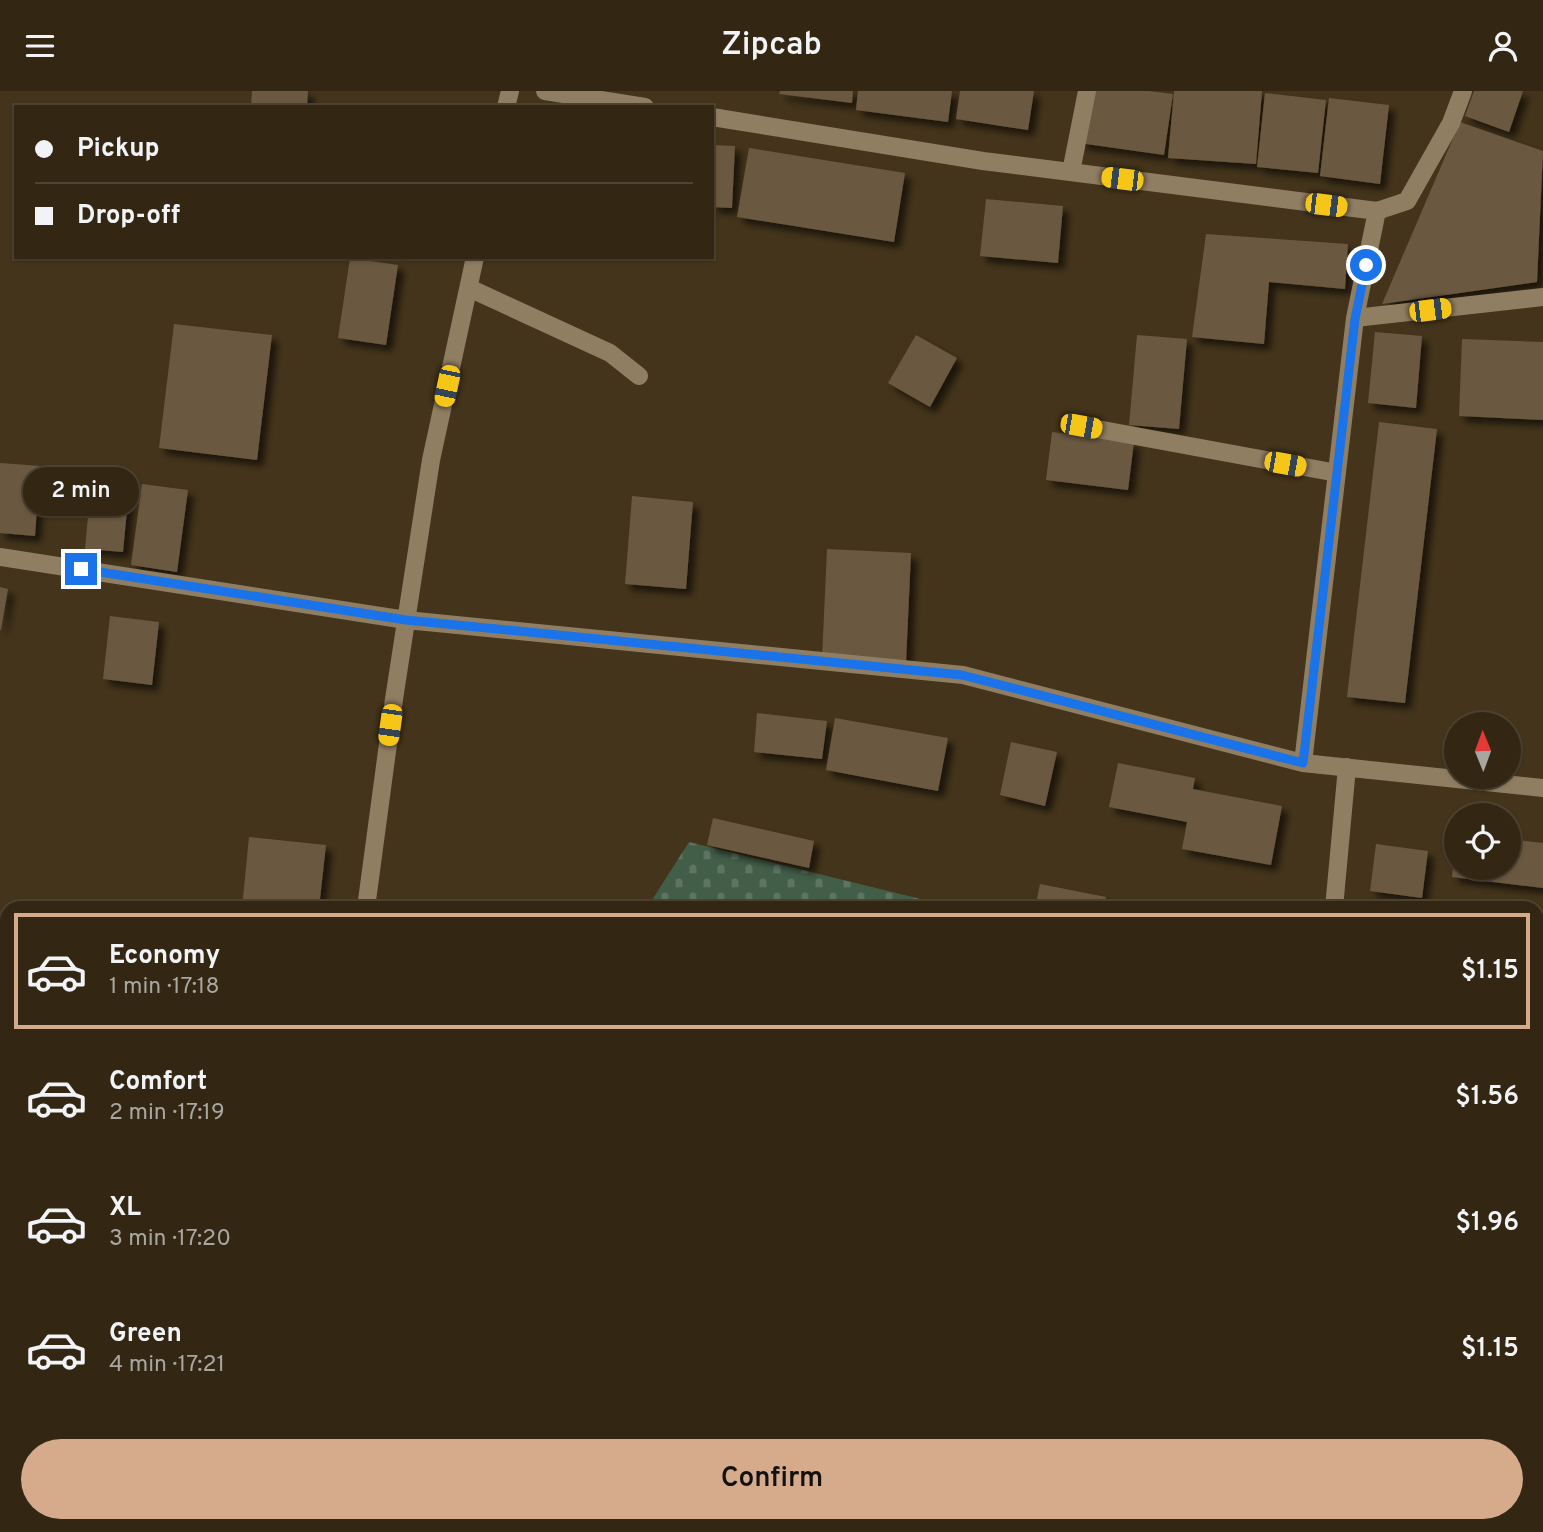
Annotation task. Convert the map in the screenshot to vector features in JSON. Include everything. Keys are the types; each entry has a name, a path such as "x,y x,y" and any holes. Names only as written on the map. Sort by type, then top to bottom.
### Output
{"street":[{"path":"545,91 632,105"},
{"path":"1071,172 1087,91"},
{"path":"714,117 983,161 1377,211 1407,201 1451,123 1463,91"},
{"path":"1303,763 1355,319 1377,211"},
{"path":"367,901 431,460 475,259"},
{"path":"469,288 610,353 639,376"},
{"path":"1355,319 1543,297"},
{"path":"1081,426 1337,473"},
{"path":"0,557 406,620 962,675 1303,763 1543,788"},
{"path":"1335,901 1347,767"}],"green space":[{"path":"689,842 929,901 651,901"}],"building":[{"path":"252,91 308,91 307,105 251,105"},
{"path":"780,91 853,91 852,103 779,94"},
{"path":"858,91 952,91 948,122 856,110"},
{"path":"960,91 1034,91 1028,130 956,119"},
{"path":"1089,91 1149,91 1173,94 1164,155 1079,143"},
{"path":"1174,91 1262,91 1256,164 1168,158"},
{"path":"1474,91 1523,91 1509,132 1465,116"},
{"path":"1265,93 1326,100 1318,173 1257,167"},
{"path":"1329,98 1389,105 1380,184 1320,176"},
{"path":"1460,122 1543,151 1537,282 1382,304"},
{"path":"714,145 735,146 732,208 714,207"},
{"path":"749,148 905,173 894,242 737,217"},
{"path":"986,199 1063,206 1058,263 980,256"},
{"path":"1206,234 1348,244 1345,289 1269,282 1264,344 1192,337"},
{"path":"350,259 398,265 386,345 338,338"},
{"path":"174,324 272,335 257,460 159,448"},
{"path":"1375,332 1422,336 1416,408 1368,403"},
{"path":"916,335 957,358 930,407 888,383"},
{"path":"1137,335 1187,339 1179,429 1129,425"},
{"path":"1462,339 1543,342 1543,420 1459,416"},
{"path":"1379,422 1437,429 1405,703 1347,697"},
{"path":"1052,432 1134,442 1128,490 1046,480"},
{"path":"0,463 40,466 35,536 0,533"},
{"path":"142,484 188,490 177,572 131,565"},
{"path":"90,495 128,499 123,552 85,549"},
{"path":"632,496 693,502 686,589 625,584"},
{"path":"827,549 911,553 906,662 822,658"},
{"path":"0,587 8,589 1,630 0,630"},
{"path":"110,616 159,622 152,685 103,679"},
{"path":"757,713 827,721 822,759 754,752"},
{"path":"835,718 948,738 938,791 826,770"},
{"path":"1011,742 1057,752 1045,806 1000,795"},
{"path":"1118,763 1195,778 1193,789 1282,806 1271,865 1182,849 1187,822 1109,807"},
{"path":"713,818 814,841 809,868 707,845"},
{"path":"249,837 326,845 320,901 243,901"},
{"path":"1521,840 1543,843 1543,888 1477,880 1521,880"},
{"path":"1376,844 1428,851 1422,898 1370,891"},
{"path":"1040,884 1106,897 1105,901 1036,901"}],"route":[{"path":"81,569 406,620 962,675 1303,763 1355,319 1366,265"}]}
